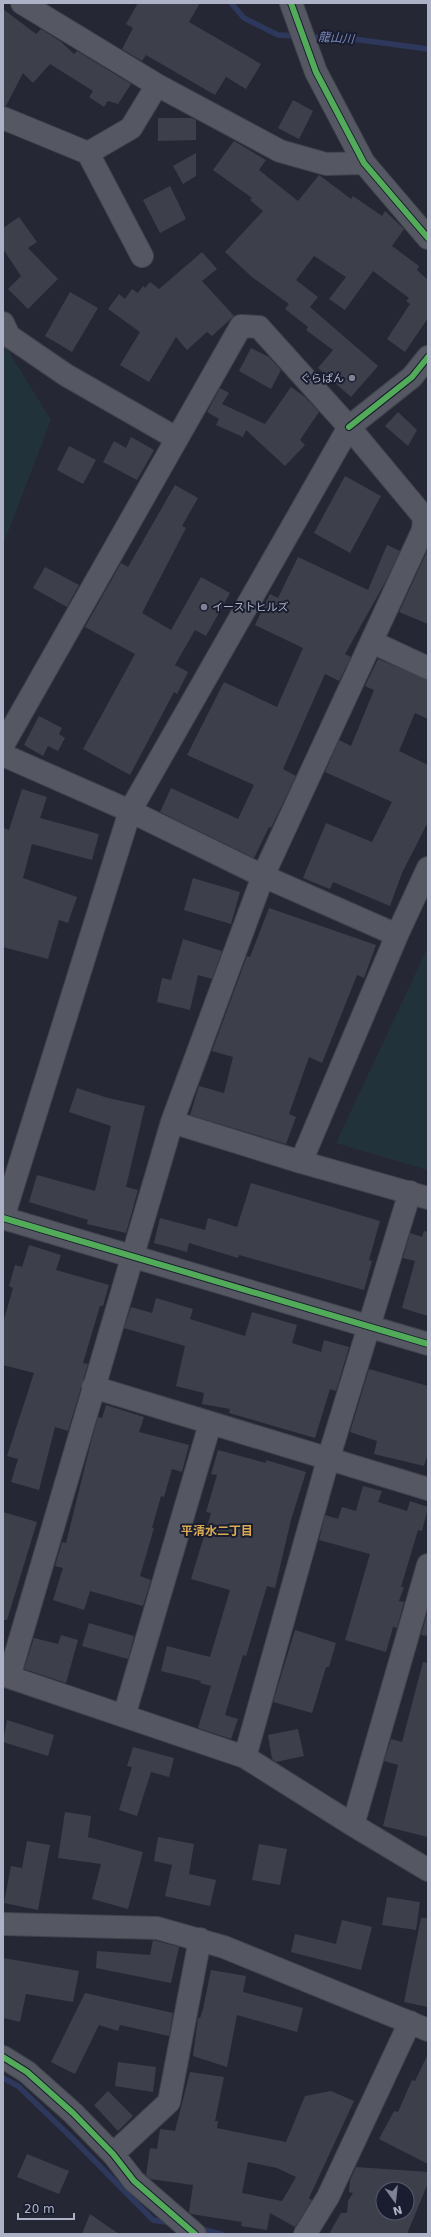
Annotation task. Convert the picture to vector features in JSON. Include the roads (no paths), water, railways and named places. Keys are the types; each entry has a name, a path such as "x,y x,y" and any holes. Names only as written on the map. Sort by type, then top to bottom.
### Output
{"street":[{"path":"22,3 157,85 280,151 326,164 364,163"},
{"path":"291,3 316,72 364,163 428,238"},
{"path":"88,153 131,128 157,85"},
{"path":"3,118 88,153 142,256"},
{"path":"3,323 9,336 66,375 176,438"},
{"path":"3,745 176,438 241,326 259,327 348,427 424,518 423,530 263,876 172,1122 6,1676 245,1757 428,1870"},
{"path":"428,357 412,377 348,427 130,812 3,1218 428,1344"},
{"path":"372,642 428,668"},
{"path":"3,756 130,812 263,876 397,935"},
{"path":"301,1162 397,935 428,868"},
{"path":"172,1122 301,1162 419,1195 369,1327 328,1460 245,1757"},
{"path":"93,1387 428,1490"},
{"path":"124,1716 210,1424"},
{"path":"353,1825 428,1565"},
{"path":"3,1924 157,1928 224,1946 419,2026 328,2197 305,2234"},
{"path":"113,2154 170,2102 200,1939"},
{"path":"3,2057 27,2072 73,2113 113,2154 134,2181 195,2234"}],"waterway":[{"name":"龍山川","path":"231,3 244,18 278,35 298,36"},
{"name":"龍山川","path":"308,37 346,38 428,49"},
{"path":"3,2078 18,2086 153,2220 171,2223"},
{"path":"197,2228 221,2234"}],"place":[{"name":"ぐらぱん","path":"352,378"},
{"name":"イーストヒルズ","path":"204,607"}],"district":[{"name":"平清水二丁目","path":"217,1531"}]}
